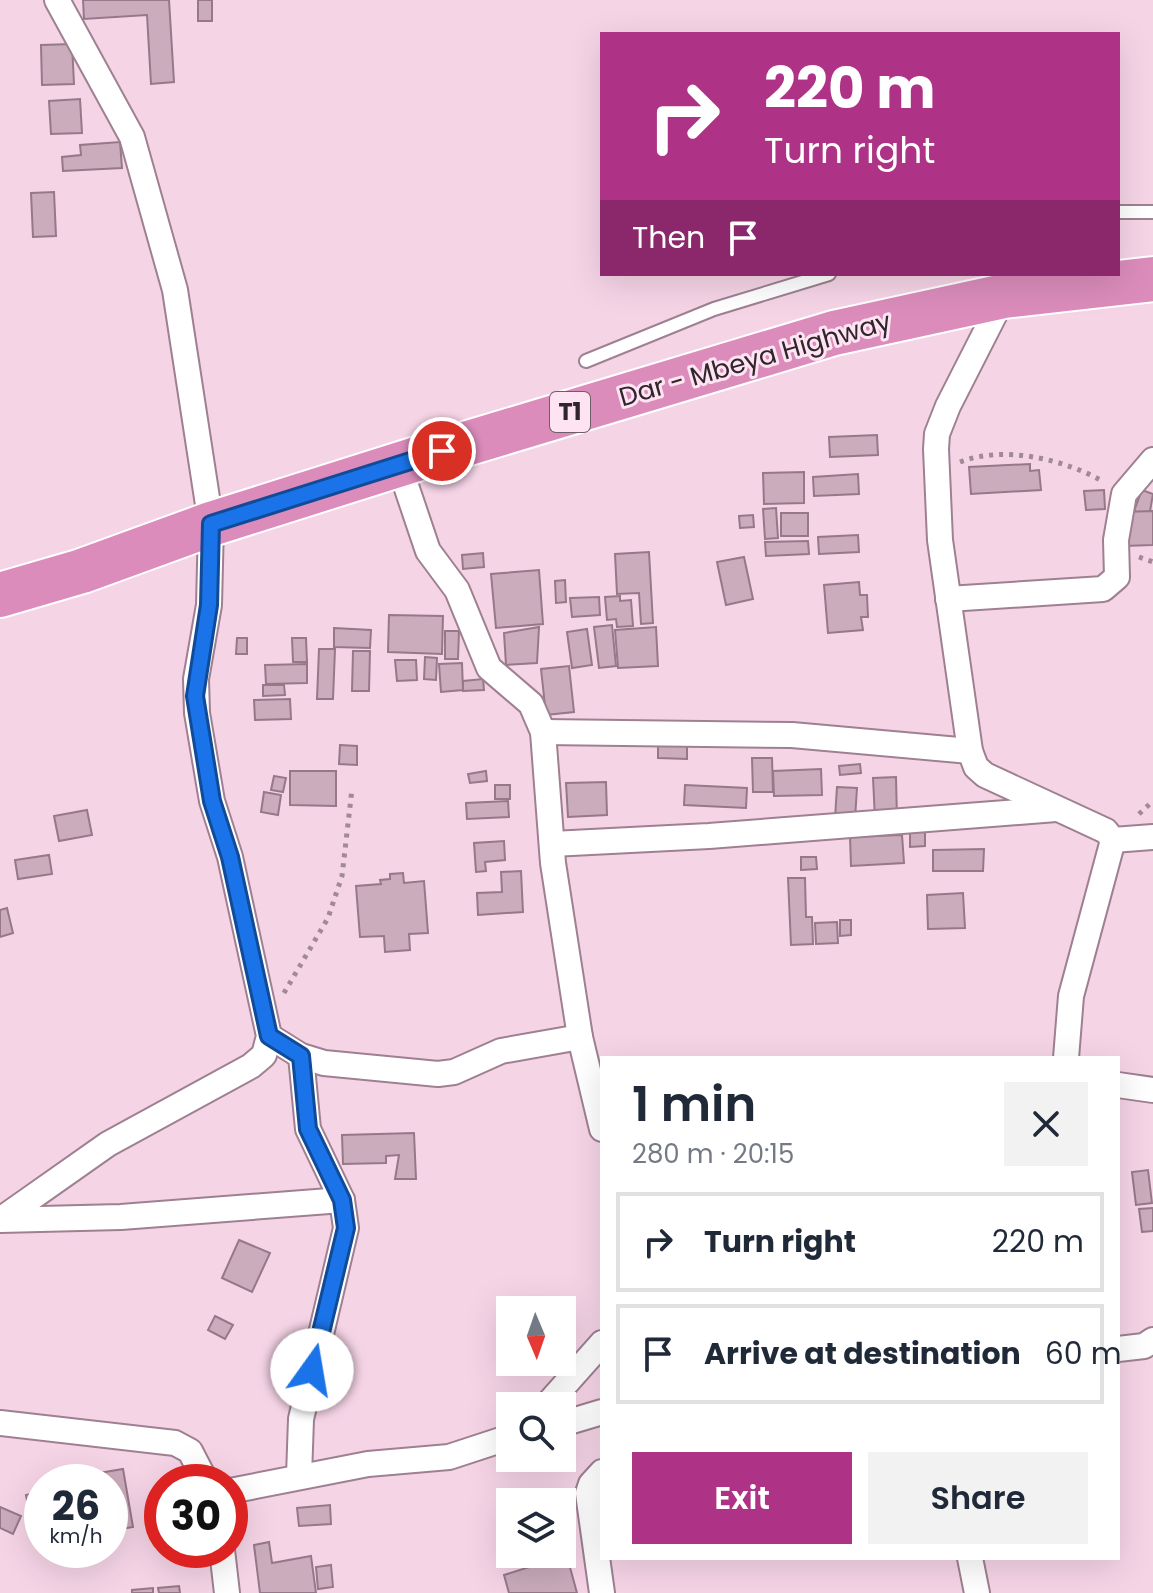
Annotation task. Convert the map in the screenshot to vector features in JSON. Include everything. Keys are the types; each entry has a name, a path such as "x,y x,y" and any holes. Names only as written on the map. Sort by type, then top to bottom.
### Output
{"highway":[{"name":"Dar - Mbeya Highway","path":"0,595 82,571 211,524 834,333 1004,296 1153,279"}],"street":[{"path":"57,0 132,137 175,290 211,524 209,605 195,696 212,801 230,857 267,1030 264,1055 251,1066 108,1144 0,1220 121,1217 342,1200"},
{"path":"1004,296 937,434 940,540 970,751 976,767 985,775 1106,831 1113,840"},
{"path":"948,599 1103,589 1111,585 1117,577 1116,540 1124,494 1153,460"},
{"path":"399,465 428,551 457,590 489,668 531,704 543,732 552,844 580,1037 600,1121"},
{"path":"543,732 792,735 970,751"},
{"path":"552,844 709,836 1059,809"},
{"path":"1113,840 1153,837"},
{"path":"1066,1056 1071,996 1113,840"},
{"path":"267,1030 301,1056 324,1063 438,1074 454,1072 501,1051 580,1037"},
{"path":"299,1476 301,1419 346,1228 342,1200 308,1129 301,1056"},
{"path":"1120,1085 1153,1090"},
{"path":"1120,1349 1144,1346 1153,1340"},
{"path":"558,1392 600,1345"},
{"path":"576,1420 600,1413"},
{"path":"0,1423 175,1443 190,1451 197,1464"},
{"path":"248,1487 368,1464 449,1457 496,1442"},
{"path":"600,1474 588,1493 602,1593"},
{"path":"970,1560 977,1593"},
{"path":"224,1568 227,1593"}],"lane":[{"path":"1120,212 1153,212"},
{"path":"586,361 714,309 822,276"}],"path":[{"path":"937,471 976,456 1011,455 1069,466 1124,494"},
{"path":"267,1030 328,918 342,876 352,789"}],"building":[{"path":"83,0 169,0 174,82 151,84 147,15 84,19"},
{"path":"198,0 212,0 212,21 198,21"},
{"path":"72,44 74,84 42,85 41,45"},
{"path":"80,99 82,133 51,134 49,101"},
{"path":"120,142 122,168 63,171 62,157 81,155 80,145"},
{"path":"54,192 56,236 33,237 31,193"},
{"path":"877,435 878,455 830,457 829,437"},
{"path":"1030,464 1030,471 1039,470 1041,490 971,494 969,467"},
{"path":"804,472 804,503 764,504 763,473"},
{"path":"858,474 859,494 814,496 813,477"},
{"path":"1104,490 1105,509 1086,510 1084,491"},
{"path":"1142,490 1153,494 1149,517 1134,511"},
{"path":"776,508 778,538 765,539 763,509"},
{"path":"1153,511 1153,545 1124,546 1123,512"},
{"path":"781,513 808,513 808,536 781,536"},
{"path":"753,515 754,527 740,528 739,516"},
{"path":"858,535 859,552 819,554 818,537"},
{"path":"808,541 809,554 766,556 765,542"},
{"path":"649,552 653,623 641,624 639,593 617,594 615,554"},
{"path":"483,553 484,567 463,569 462,555"},
{"path":"744,557 753,599 726,605 717,562"},
{"path":"539,570 543,624 496,628 491,574"},
{"path":"565,580 566,602 556,603 555,581"},
{"path":"859,582 860,595 867,595 868,617 861,617 863,630 828,633 824,585"},
{"path":"620,596 620,601 631,600 633,626 617,627 616,619 607,620 605,597"},
{"path":"599,597 600,615 572,617 570,598"},
{"path":"389,615 443,616 442,654 388,652"},
{"path":"612,625 616,666 599,668 594,627"},
{"path":"539,627 537,663 506,665 504,633"},
{"path":"656,627 658,666 618,668 615,630"},
{"path":"334,628 371,630 370,648 334,647"},
{"path":"587,629 592,665 572,668 567,632"},
{"path":"445,631 459,631 458,659 445,659"},
{"path":"237,638 247,638 247,654 236,654"},
{"path":"292,638 306,638 307,662 293,662"},
{"path":"319,649 335,649 333,699 317,699"},
{"path":"353,651 370,651 369,691 352,691"},
{"path":"425,657 437,658 436,680 424,679"},
{"path":"395,660 416,660 417,680 397,681"},
{"path":"462,663 463,690 441,692 439,664"},
{"path":"307,664 307,683 266,684 265,665"},
{"path":"569,666 574,712 546,715 541,669"},
{"path":"483,679 484,690 463,691 463,681"},
{"path":"263,685 284,685 285,695 263,696"},
{"path":"290,699 291,719 255,720 254,700"},
{"path":"658,744 687,745 687,759 658,758"},
{"path":"340,745 357,746 357,765 339,764"},
{"path":"752,758 772,758 773,792 753,792"},
{"path":"860,764 861,773 840,775 839,766"},
{"path":"821,769 822,795 774,796 773,771"},
{"path":"290,771 336,771 336,806 290,805"},
{"path":"486,771 487,781 470,783 468,774"},
{"path":"274,776 286,778 283,792 271,790"},
{"path":"896,777 897,819 875,819 873,778"},
{"path":"606,782 607,815 568,817 566,783"},
{"path":"495,785 510,785 510,799 495,799"},
{"path":"685,785 747,788 746,808 684,805"},
{"path":"837,787 857,788 855,819 835,818"},
{"path":"264,792 281,795 278,815 261,812"},
{"path":"508,801 509,817 467,819 466,803"},
{"path":"87,810 92,835 59,841 54,816"},
{"path":"910,829 925,829 925,846 910,847"},
{"path":"902,835 904,863 851,866 850,837"},
{"path":"504,841 505,860 485,862 486,871 476,872 474,843"},
{"path":"984,849 983,871 933,871 933,850"},
{"path":"49,855 52,874 18,879 15,860"},
{"path":"801,857 816,857 817,869 801,870"},
{"path":"521,871 523,912 478,915 477,893 502,892 501,872"},
{"path":"403,873 404,883 424,881 428,933 409,934 410,950 385,952 384,936 360,937 356,886 381,884 380,880 390,879 390,874"},
{"path":"788,878 805,878 806,917 812,917 813,944 791,945"},
{"path":"963,893 965,928 928,929 927,895"},
{"path":"7,908 13,933 0,937 0,910"},
{"path":"840,920 851,920 851,935 840,936"},
{"path":"837,922 838,943 816,944 815,923"},
{"path":"414,1133 416,1179 395,1179 399,1155 386,1156 386,1163 343,1164 342,1135"},
{"path":"1148,1170 1152,1203 1136,1205 1132,1172"},
{"path":"1153,1208 1153,1231 1142,1232 1139,1209"},
{"path":"239,1240 270,1253 252,1292 222,1278"},
{"path":"215,1316 233,1325 225,1339 208,1330"},
{"path":"128,1498 133,1527 128,1528"},
{"path":"330,1505 331,1524 299,1526 297,1508"},
{"path":"0,1507 21,1516 13,1534 0,1528"},
{"path":"269,1542 272,1563 311,1556 316,1593 260,1593 254,1545"},
{"path":"331,1565 333,1587 318,1589 316,1567"},
{"path":"526,1568 570,1568 577,1593 509,1593 504,1575"},
{"path":"179,1586 180,1593 159,1593 158,1588"},
{"path":"153,1588 153,1593 132,1593 132,1590"}],"route":[{"path":"312,1370 346,1228 342,1200 308,1129 303,1106 301,1056 269,1036 230,857 212,801 195,696 209,605 211,524 442,451"}]}
